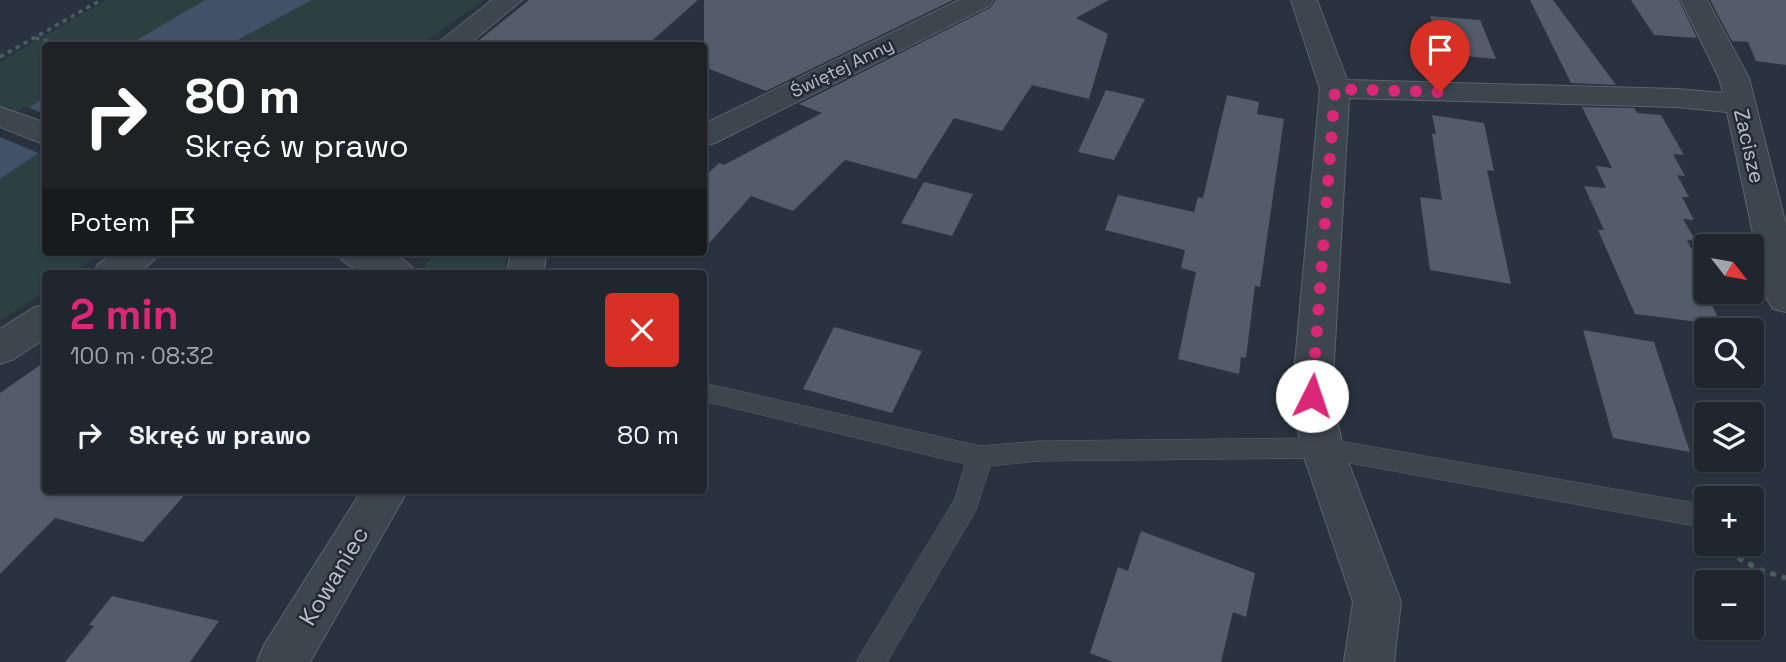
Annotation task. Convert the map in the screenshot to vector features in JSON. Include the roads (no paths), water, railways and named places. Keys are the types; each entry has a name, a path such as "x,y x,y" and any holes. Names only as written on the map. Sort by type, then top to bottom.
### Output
{"street":[{"path":"453,42 509,0"},
{"name":"Świętej Anny","path":"707,135 980,0"},
{"path":"1304,0 1335,89 1312,396 1322,448 1377,602 1369,662"},
{"name":"Zacisze","path":"1693,0 1734,78 1786,299"},
{"path":"1335,89 1677,98 1739,104"},
{"path":"0,116 42,133"},
{"path":"115,270 136,256"},
{"path":"362,256 392,270"},
{"path":"0,349 42,321"},
{"name":"Kowaniec","path":"282,662 384,494"}],"lane":[{"path":"707,393 980,457 1039,451 1322,448 1694,515"},
{"path":"871,662 967,502 980,457"}],"water":[{"path":"205,0 312,0 235,42 133,42"},
{"path":"42,99 42,151 0,179 0,127"}]}
